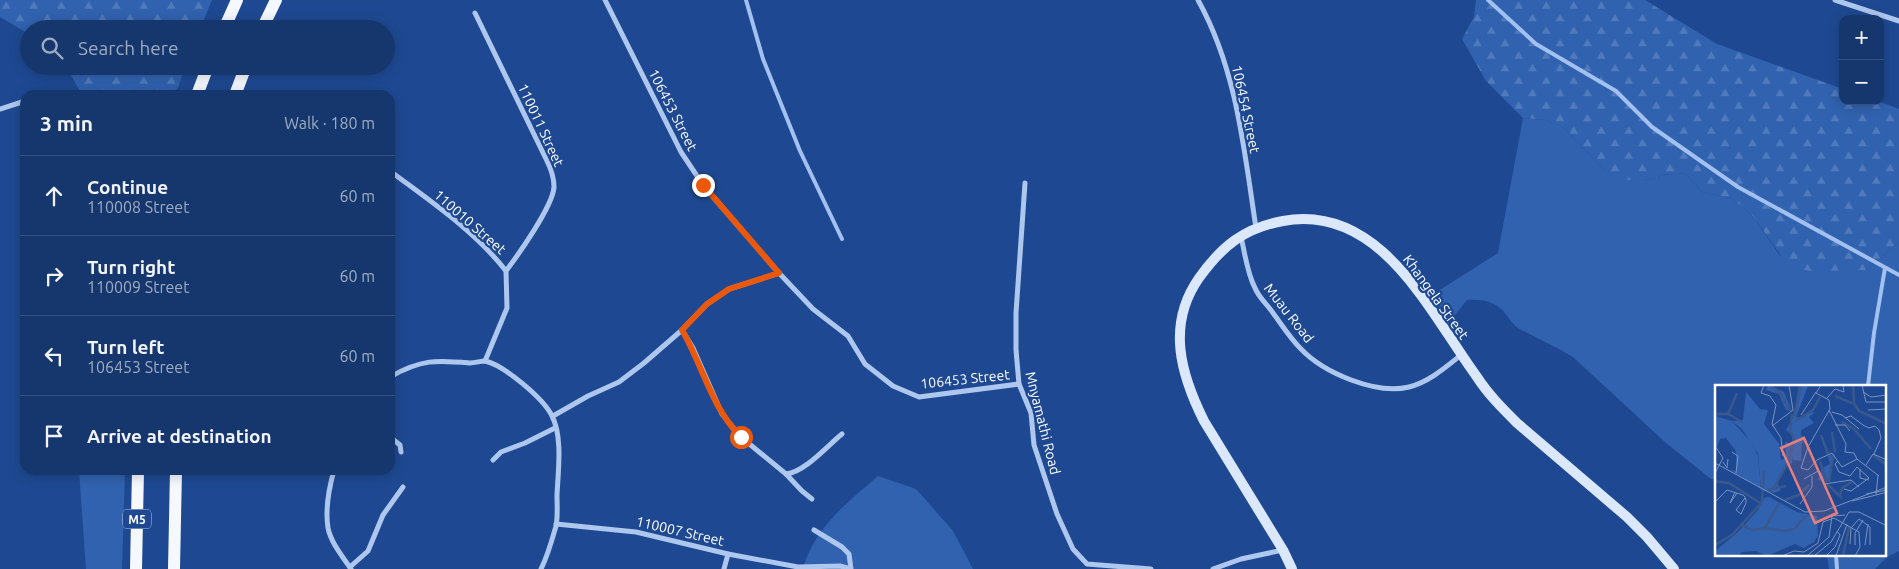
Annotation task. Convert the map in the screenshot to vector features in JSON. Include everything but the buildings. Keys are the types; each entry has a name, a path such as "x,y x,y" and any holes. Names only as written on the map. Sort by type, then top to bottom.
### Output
{"main road":[{"path":"228,20 237,0"},
{"path":"266,20 276,0"},
{"path":"200,90 205,75"},
{"path":"236,90 242,75"},
{"name":"M5","path":"136,569 138,475"},
{"path":"174,569 176,475"}],"street":[{"name":"106453 Street","path":"605,0 681,152 703,185 779,273 813,309 848,336 865,364 878,376 906,392 919,396 1019,384"},
{"name":"106454 Street","path":"1198,0 1225,62 1237,109 1256,228"},
{"path":"1835,0 1899,21"},
{"name":"110011 Street","path":"475,13 547,161 553,179 552,196 517,256 506,271"},
{"path":"0,109 20,103"},
{"name":"110010 Street","path":"395,175 445,213 486,249 506,271 507,308 485,361"},
{"name":"Mnyamathi Road","path":"1024,183 1016,313 1016,350 1019,384 1031,413 1034,445 1057,514 1073,549 1087,564 1151,569"},
{"name":"Khangela Street","path":"1292,569 1204,421 1186,381 1180,358 1179,340 1181,319 1188,297 1211,261 1241,235 1256,228 1295,219 1322,221 1346,228 1369,241 1391,259 1411,282 1461,355 1500,406 1550,452 1627,517 1674,569"},
{"name":"Muau Road","path":"1241,235 1251,278 1260,298 1302,350 1329,369 1371,386 1407,387 1430,377 1461,355"},
{"path":"552,416 588,396 620,382 682,330 707,304 729,289 779,273"},
{"path":"682,330 693,348 722,414 741,437 778,465 812,499"},
{"path":"395,374 410,366 433,360 458,360 472,363 485,361 521,381 552,416 560,459 556,524 541,569"},
{"path":"493,460 501,452 525,443 555,428"},
{"path":"786,474 801,469 842,434"},
{"path":"395,441 400,445 401,452"},
{"path":"333,475 328,506 328,528 336,546 350,568 368,551 383,515 403,487"},
{"name":"110007 Street","path":"556,524 636,532 728,554 798,567 840,566 851,569 849,554 842,547 814,530"},
{"path":"1213,569 1240,559 1282,550"},
{"path":"724,569 728,554"}],"green space":[{"path":"0,0 212,0 204,20 20,20 20,29 0,17"},
{"path":"1476,0 1645,0 1717,44 1839,88 1839,105 1884,105 1884,103 1899,109 1899,242 1866,270 1811,271 1800,269 1781,256 1753,216 1733,199 1702,192 1685,173 1663,175 1644,181 1618,179 1605,171 1564,128 1546,120 1523,118 1486,81 1462,39 1474,17"},
{"path":"71,75 182,75 178,88 175,90 79,90"},
{"path":"1523,118 1546,120 1564,128 1605,171 1644,181 1663,175 1685,173 1702,192 1733,199 1753,216 1780,256 1866,270 1899,242 1899,551 1887,557 1875,569 1829,569 1827,556 1886,556 1886,385 1715,385 1715,480 1711,479 1665,442 1573,357 1518,328 1501,309 1492,303 1467,300 1449,322 1432,295 1498,253"},
{"path":"79,475 125,475 122,569 86,569"},
{"path":"878,476 916,489 953,531 973,569 803,569 815,541 823,529 844,506"}],"waterway":[{"path":"746,0 763,59 800,151 842,239"},
{"path":"1488,0 1536,44 1616,91 1652,127 1738,187 1899,275"},
{"path":"1868,385 1874,333 1885,268"},
{"path":"1836,556 1837,569"}],"route":[{"path":"703,185 779,273 729,289 707,304 682,330 693,348 722,414 741,437"}]}
